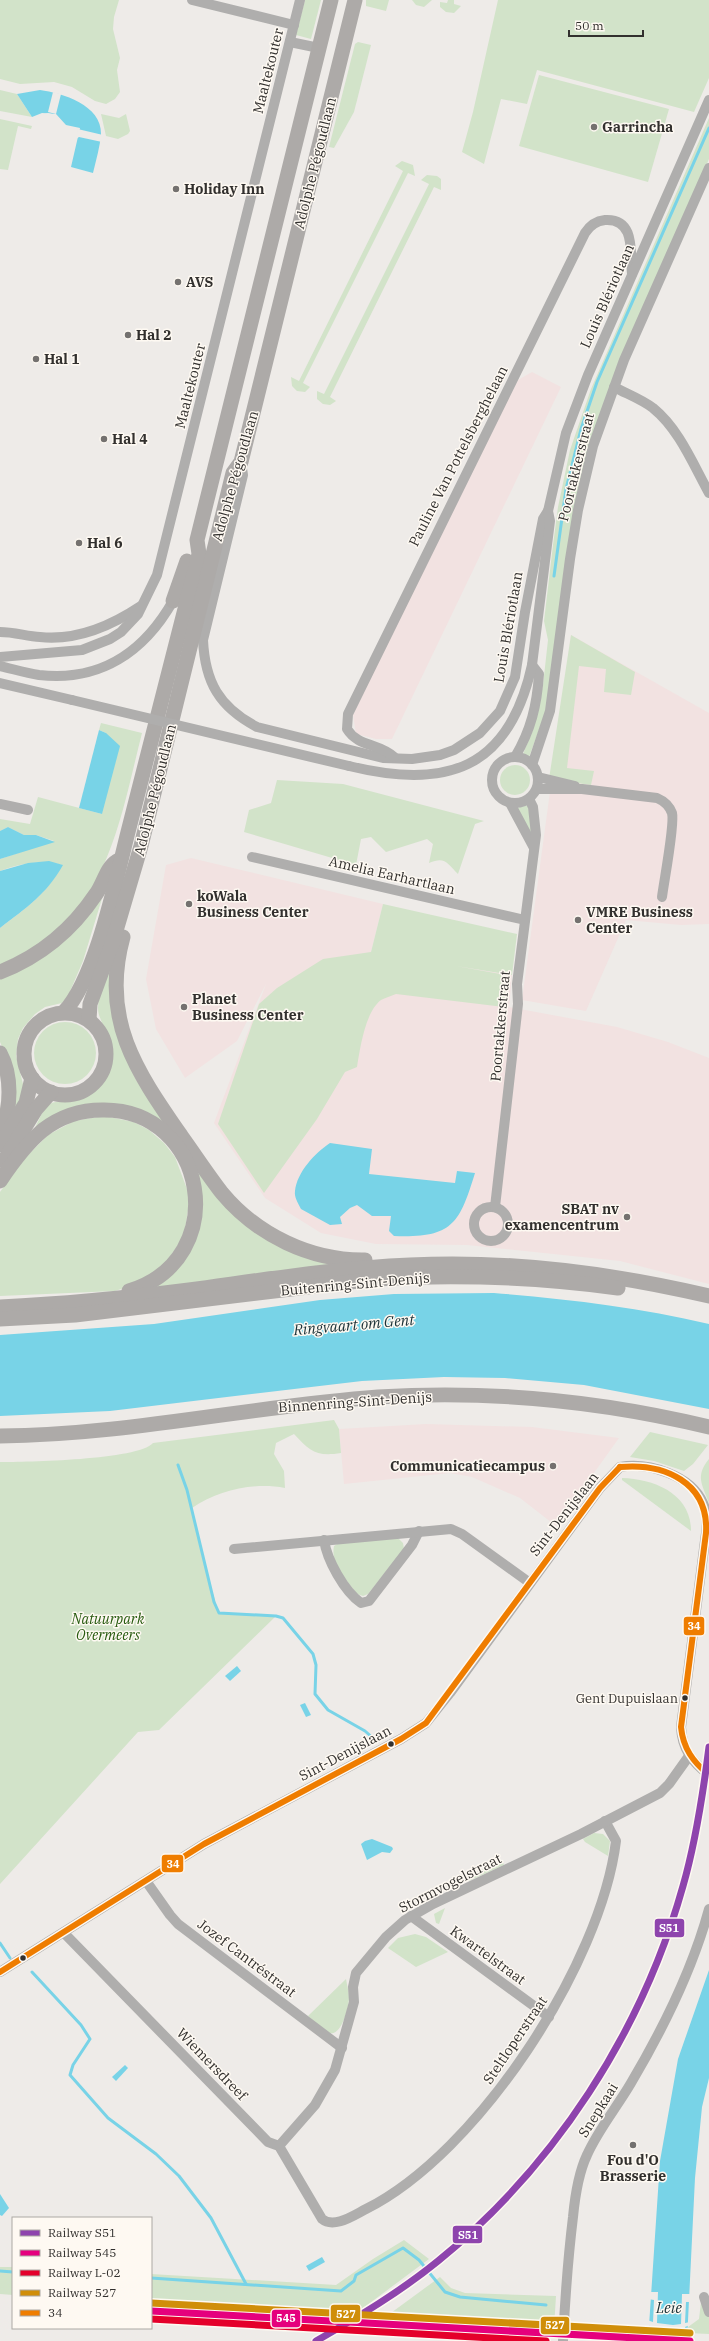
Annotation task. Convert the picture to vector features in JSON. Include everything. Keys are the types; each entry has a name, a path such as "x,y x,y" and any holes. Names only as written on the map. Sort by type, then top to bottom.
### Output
{"highway":[{"name":"Adolphe Pégoudlaan","path":"64,1012 79,991 95,950 121,858 199,554 197,540 331,0"},
{"name":"Adolphe Pégoudlaan","path":"89,1020 90,1004 122,912 141,846 233,473 241,462 355,0"},
{"path":"173,601 182,578 189,552 197,540"},
{"path":"0,972 35,955 68,930 97,893 111,865 121,858"},
{"path":"122,912 125,929 120,948 117,988 119,1019 126,1046 138,1072 223,1194 246,1216 278,1239 310,1254 355,1261 422,1260 432,1264"},
{"path":"64,1012 77,1014 89,1020 100,1030 105,1044 106,1059 102,1073 93,1084 80,1092 65,1095 51,1092 40,1086 32,1078 25,1064 24,1050 28,1035 37,1023 49,1015 64,1012"},
{"path":"0,1053 7,1074 9,1091 7,1110 0,1130"},
{"path":"0,1145 26,1103 32,1078"},
{"path":"0,1167 36,1109 51,1092"},
{"path":"0,1181 17,1157 44,1130 57,1122 82,1111 109,1110 135,1116 157,1127 175,1144 190,1169 196,1196 195,1212 188,1243 179,1258 166,1273 148,1285 97,1301"},
{"path":"0,1307 97,1301 347,1270 432,1264 490,1264 570,1270 709,1296"},
{"name":"Buitenring-Sint-Denijs","path":"0,1319 75,1315 375,1279 462,1276 569,1281 630,1289 709,1306"},
{"name":"Binnenring-Sint-Denijs","path":"0,1436 96,1430 331,1401 427,1395 486,1396 572,1403 632,1411 709,1427"}],"street":[{"name":"Maaltekouter","path":"192,0 294,25"},
{"name":"Maaltekouter","path":"0,657 41,652 65,653 97,645 126,627 138,614 158,575 300,0"},
{"path":"290,42 319,48"},
{"name":"Louis Blériotlaan","path":"241,462 243,475 203,640 204,660 210,681 219,696 242,719 275,733 383,758 424,758 454,750 480,733 500,711 516,677 525,612 541,527 543,519 548,511 560,456 574,410 709,100"},
{"name":"Poortakkerstraat","path":"532,765 552,699 578,510 593,446 624,360 709,168"},
{"name":"Pauline Van Pottelsberghelaan","path":"394,757 386,750 354,738 347,729 348,714 458,488 585,234 593,224 610,220 619,222 626,228 631,237 632,274"},
{"path":"614,387 653,408 667,422 683,444 709,493"},
{"name":"Louis Blériotlaan","path":"0,683 380,773 420,776 441,774 464,765 485,753 502,737 522,702 532,666 550,521 548,511"},
{"path":"0,666 40,675 98,669 116,662 148,637 173,601"},
{"path":"0,632 40,637 63,637 110,624 143,605"},
{"path":"515,757 529,730 536,704 539,674 532,666"},
{"path":"515,757 524,759 532,765 538,777 537,789 529,799 520,803 510,803 500,798 493,789 492,778 496,767 504,760 515,757"},
{"path":"538,777 582,790"},
{"path":"537,789 582,790 656,798 663,801 669,807 672,819 662,897"},
{"name":"Poortakkerstraat","path":"495,1207 518,1004 517,984 536,835 535,821 529,799"},
{"path":"510,803 534,848"},
{"path":"0,804 28,810"},
{"name":"Amelia Earhartlaan","path":"252,857 525,920"},
{"name":"Sint-Denijslaan","path":"0,1972 224,1833 402,1740 426,1723 600,1488 620,1467 644,1467 676,1477 694,1489 701,1499 706,1512 706,1533 681,1727 682,1738 689,1756"},
{"path":"234,1549 451,1529 462,1534 530,1583"},
{"path":"324,1540 330,1562 354,1598 361,1603 369,1601 412,1545 419,1531"},
{"path":"689,1756 709,1775"},
{"name":"Stormvogelstraat","path":"279,2146 322,2094 335,2070 354,2002 352,1987 356,1973 386,1937 411,1916 605,1822 665,1789 689,1756"},
{"name":"Steltloperstraat","path":"326,2222 340,2221 373,2206 405,2184 433,2160 489,2102 514,2071 549,2017 579,1957 602,1897 616,1842 605,1822"},
{"name":"Jozef Cantréstraat","path":"146,1881 178,1924 342,2048"},
{"name":"Snepkaai","path":"563,2341 570,2239 575,2196 582,2167 594,2142 649,2054 677,1997 703,1932 709,1909"},
{"name":"Kwartelstraat","path":"411,1916 549,2017"},
{"name":"Wiemersdreef","path":"64,1933 268,2142 279,2146 326,2222"},
{"path":"704,2297 709,2312"}],"shaded area":[{"path":"532,372 561,387 392,739 376,739 356,734 353,715 441,531 518,380"},
{"path":"571,635 709,713 709,924 681,925 626,920 586,1011 522,1000"},
{"path":"191,858 383,904 371,952 512,975 509,1007 617,1027 668,1042 709,1058 709,1284 620,1261 467,1245 376,1244 321,1233 265,1198 214,1123 266,984 237,1041 185,1078 156,1029 146,979 166,865"},
{"path":"426,1424 532,1427 619,1438 556,1526 520,1498 472,1477 450,1473 344,1484 339,1429"}],"green space":[{"path":"0,0 119,0 114,17 113,29 120,58 117,70 120,92 115,99 106,104 95,101 72,87 54,82 20,84 0,79"},
{"path":"305,0 321,0 311,39 296,35"},
{"path":"366,0 389,0 386,11 366,6"},
{"path":"412,0 432,0 424,7 416,5"},
{"path":"448,0 454,0 454,4 461,6 454,13 446,12 440,7 440,2 447,3"},
{"path":"498,0 709,0 709,78 694,112 537,70 527,104 501,99 484,164 462,152 473,112"},
{"path":"358,42 371,45 354,112 334,148 329,147 355,44"},
{"name":"Garrincha","path":"539,75 669,109 648,182 519,146"},
{"path":"0,90 17,94 32,117 0,111"},
{"path":"101,114 119,118 126,114 130,131 128,134 118,139 106,136"},
{"path":"709,118 709,159 598,420 547,708 529,757 523,754 533,730 543,685 548,640 544,621 558,507 570,450 591,389"},
{"path":"0,119 32,126 31,129 18,126 8,170 0,169"},
{"path":"402,161 413,165 415,176 408,173 303,383 310,387 305,392 297,391 292,386 291,377 299,381 403,171 395,166"},
{"path":"427,175 437,176 441,179 441,190 434,187 330,397 336,401 330,405 323,404 317,399 317,391 324,394 429,184 421,180"},
{"path":"571,635 635,672 631,695 604,692 606,669 579,666 567,768 594,771 591,785 549,779"},
{"path":"101,723 142,733 121,817 112,845 101,871 87,896 70,919 43,943 0,965 0,928 42,893 56,876 62,865 39,862 15,866 0,871 0,859 54,841 36,835 24,835 8,827 0,831 0,819 30,824 38,797 102,814 106,733 99,730"},
{"path":"515,765 526,769 530,780 526,791 515,795 504,791 500,780 504,769"},
{"path":"277,780 343,784 484,821 475,824 458,874 445,862 439,860 429,863 433,844 427,839 386,852 371,837 361,839 356,865 244,832 249,810 271,803"},
{"path":"528,805 532,836 517,808"},
{"path":"107,882 83,961 68,996 62,1003 45,1007 35,1014 23,1028 18,1039 16,1056 23,1084 23,1095 10,1116 9,1062 0,1042 0,978 31,964"},
{"path":"383,904 517,934 512,975 456,966 506,975 504,1007 396,994 381,1000 375,1006 367,1022 357,1067 345,1072 317,1119 264,1193 218,1124 259,1004 277,988 323,959 371,952"},
{"path":"115,953 123,1051 136,1080 171,1129 124,1107 32,1133 47,1106 59,1101 75,1099 91,1094 99,1088 105,1079 111,1063 113,1052 111,1041 100,1019 98,1012 98,1001"},
{"path":"65,1022 77,1025 87,1031 93,1041 96,1053 93,1065 87,1075 77,1081 65,1084 53,1081 43,1075 37,1065 34,1053 37,1041 43,1031 53,1025"},
{"path":"104,1116 134,1122 149,1130 164,1143 175,1157 190,1197 184,1236 165,1264 140,1283 115,1291 0,1296 0,1192 22,1161 48,1135 74,1121"},
{"path":"194,1165 222,1197 335,1265 147,1289 170,1276 189,1253"},
{"name":"Natuurpark Overmeers","path":"334,1420 339,1429 341,1453 325,1454 309,1449 294,1434 276,1443 274,1454 284,1471 285,1488 261,1486 237,1489 213,1496 192,1508 205,1568 219,1613 276,1616 159,1730 138,1732 0,1884 0,1462 81,1459 105,1456 143,1449 153,1443"},
{"path":"650,1432 708,1445 693,1464 684,1471 654,1461 630,1457"},
{"path":"709,1459 709,1503 702,1485 701,1475 702,1470"},
{"path":"622,1478 634,1479 658,1485 669,1491 678,1498 685,1507 689,1518 691,1531 622,1480"},
{"path":"397,1537 403,1543 404,1549 368,1594 363,1596 357,1594 340,1572 334,1559 334,1546 341,1542"},
{"path":"594,1833 603,1834 610,1841 608,1856 585,1842 583,1839"},
{"path":"502,1860 504,1865 469,1881 467,1880 467,1877"},
{"path":"445,1908 439,1924 436,1923 434,1914"},
{"path":"415,1934 426,1937 448,1952 416,1967 388,1948 398,1938"},
{"path":"346,1979 349,1998 348,2007 344,2020 338,2030 334,2033 330,2033 308,2016"},
{"path":"404,2240 429,2259 351,2317 152,2304 152,2274 336,2285 373,2259"},
{"path":"0,2267 12,2267 12,2295 0,2294"},
{"path":"440,2277 451,2288 465,2293 556,2296 554,2328 384,2318"},
{"path":"709,2296 709,2334 687,2333 688,2327 699,2319 701,2302"}],"water":[{"path":"40,90 59,94 79,102 95,115 100,124 101,134 93,173 71,167 80,128 66,125 56,114 42,113 32,117 17,94"},
{"path":"99,730 106,733 120,746 102,814 79,808"},
{"path":"8,827 24,835 36,835 55,842 0,859 0,831"},
{"path":"49,861 63,865 50,885 35,900 0,928 0,871 28,863"},
{"path":"330,1143 372,1149 369,1174 455,1183 457,1171 475,1173 464,1205 458,1216 450,1225 441,1231 413,1236 394,1236 389,1231 391,1216 372,1216 357,1205 350,1208 340,1217 342,1224 330,1225 301,1209 296,1200 295,1193 296,1184 303,1170 318,1152"},
{"name":"Ringvaart om Gent","path":"494,1293 602,1304 709,1324 709,1409 584,1385 505,1378 444,1377 362,1381 110,1411 0,1416 0,1335 154,1324 320,1300 394,1294"},
{"path":"237,1666 241,1671 230,1681 225,1676"},
{"path":"305,1703 311,1715 306,1717 300,1705"},
{"path":"372,1839 392,1847 393,1849 390,1853 382,1852 367,1860 361,1844"},
{"name":"Leie","path":"709,1970 709,2078 702,2107 695,2178 687,2341 648,2341 660,2161 678,2059"},
{"path":"125,2065 128,2068 116,2081 112,2077"},
{"path":"0,2194 9,2208 2,2216 0,2215"},
{"path":"322,2257 325,2262 309,2271 306,2266"}],"pier":[{"path":"53,92 61,94 56,114 48,112"},
{"path":"48,113 56,115 65,126 55,116 43,115 32,119"},
{"path":"65,126 103,135 102,142 79,137 76,139 78,130"},
{"path":"649,2292 658,2292 657,2323 673,2325 681,2324 682,2294 691,2294 691,2302 686,2302 685,2323 690,2322 690,2325 685,2327 685,2335 689,2336 689,2341 646,2341 647,2333 652,2333 647,2320 653,2322 654,2300 648,2299","holes":["657,2330 680,2331 680,2335 657,2334"]}],"waterway":[{"path":"554,576 566,489 581,429 597,382 709,128"},
{"path":"178,1465 187,1490 214,1602 219,1613 276,1616 283,1618 313,1654 316,1665 315,1694 328,1710 365,1731 374,1739"},
{"path":"0,1943 10,1958"},
{"path":"32,1972 81,2025 90,2039 73,2065 70,2075 108,2118 156,2154 179,2176 211,2218 246,2284"},
{"path":"152,2278 341,2291 354,2281 356,2275 403,2248 419,2260 445,2292 460,2297 546,2305"},
{"path":"0,2271 12,2272"}],"rail line":[{"name":"S51","path":"316,2341 394,2294 438,2261 480,2224 520,2183 556,2139 589,2093 618,2044 644,1993 666,1940 692,1852 702,1800 709,1747"},
{"name":"527","path":"152,2303 690,2333"},
{"name":"545","path":"152,2311 690,2341"},
{"name":"L-02","path":"152,2319 546,2341"}],"transit line":[{"name":"34","path":"620,1467 652,1468 681,1479 692,1489 700,1501 705,1515 706,1533 681,1727 684,1742 690,1754 698,1765 709,1775"},
{"name":"34","path":"0,1972 204,1844 401,1739 426,1723 600,1488 620,1467"}],"place":[{"name":"Garrincha","path":"594,127"},
{"name":"Holiday Inn","path":"176,189"},
{"name":"AVS","path":"178,282"},
{"name":"Hal 2","path":"128,335"},
{"name":"Hal 1","path":"36,359"},
{"name":"Hal 4","path":"104,439"},
{"name":"Hal 6","path":"79,543"},
{"name":"koWala Business Center","path":"189,904"},
{"name":"VMRE Business Center","path":"578,920"},
{"name":"Planet Business Center","path":"184,1007"},
{"name":"SBAT nv examencentrum","path":"627,1217"},
{"name":"Communicatiecampus","path":"553,1466"},
{"name":"Gent Dupuislaan","path":"685,1698"},
{"name":"Fou d'O Brasserie","path":"633,2145"}]}
